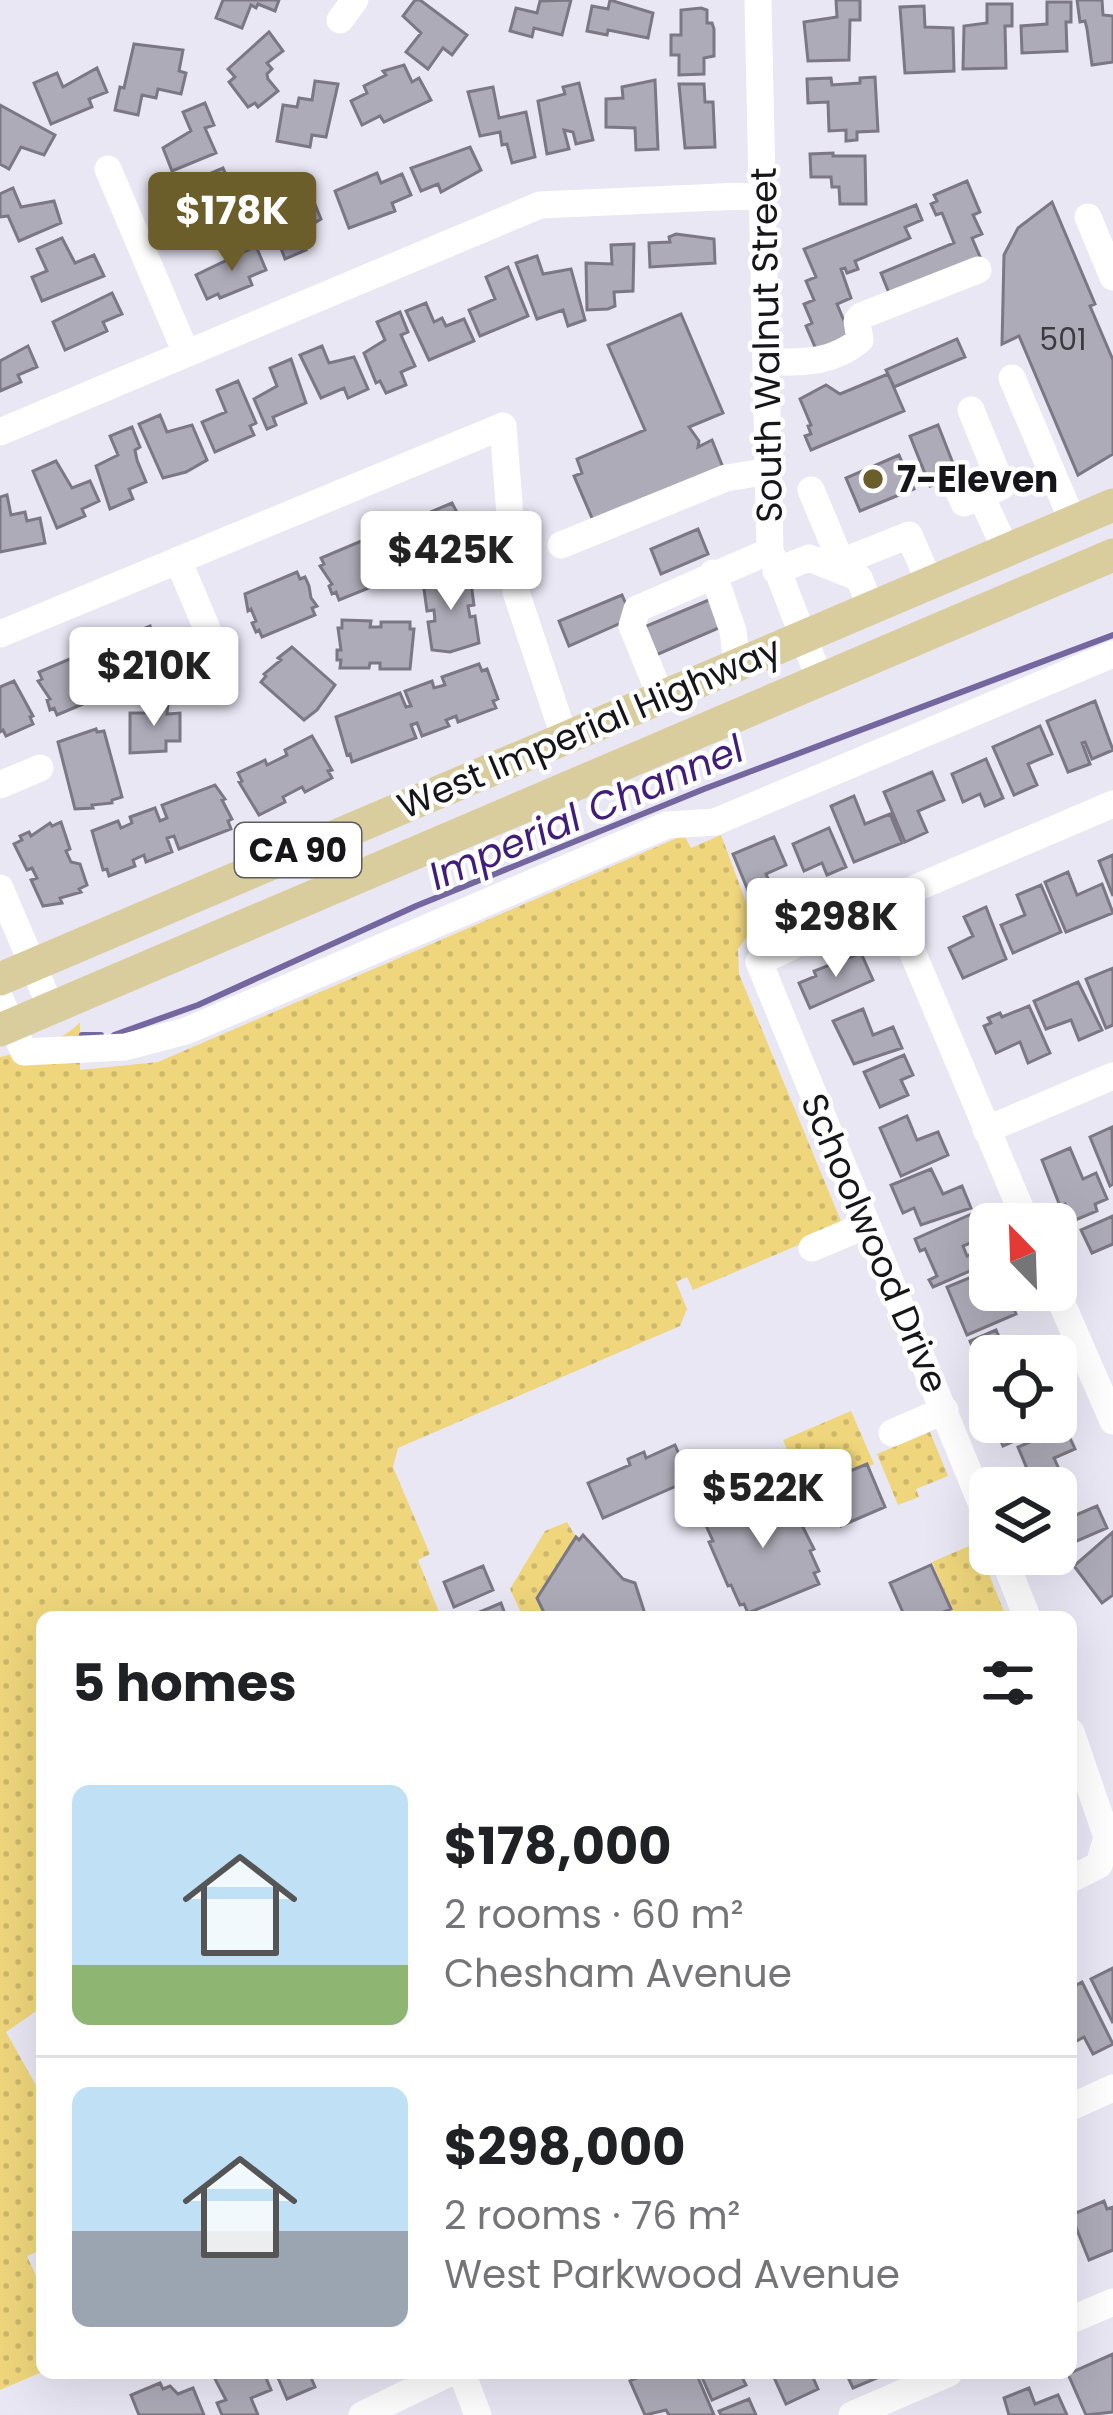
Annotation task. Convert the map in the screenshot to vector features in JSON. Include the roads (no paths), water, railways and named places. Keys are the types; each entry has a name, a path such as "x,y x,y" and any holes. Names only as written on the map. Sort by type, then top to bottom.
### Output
{"main road":[{"name":"West Imperial Highway","path":"0,979 1113,506"},
{"name":"West Imperial Highway","path":"4,1018 51,1008 1113,555"}],"street":[{"name":"South Walnut Street","path":"758,0 773,561 820,680"},
{"path":"108,169 186,353"},
{"path":"0,432 540,205 764,195"},
{"path":"1088,218 1113,278"},
{"path":"767,362 819,362 842,353 860,340 857,321 861,316 978,270"},
{"path":"1012,378 1073,522"},
{"path":"970,410 1002,486 969,490 1006,550"},
{"path":"0,634 503,426 516,592 565,736"},
{"path":"561,544 726,478 769,471"},
{"path":"811,490 836,564"},
{"path":"836,564 909,535 930,583"},
{"path":"661,697 632,626 637,609 713,573 808,558 836,564 859,578 871,608"},
{"path":"178,560 213,643"},
{"path":"713,573 733,631 737,664"},
{"path":"4,1018 24,1052 155,1042 667,825 715,823 1113,654"},
{"path":"0,785 40,768"},
{"path":"1018,1203 890,899 1113,804"},
{"path":"0,888 51,1008"},
{"name":"Schoolwood Drive","path":"890,899 759,962 969,1471"},
{"path":"986,1130 1113,1076"},
{"path":"812,1248 866,1225"},
{"path":"1065,1311 1113,1421"},
{"path":"892,1433 945,1410"},
{"path":"1010,1575 1025,1611"},
{"path":"1077,1751 1107,1844 1094,1870 1077,1877"},
{"path":"1077,2104 1113,2088"},
{"path":"1077,2317 1113,2302"},
{"path":"362,2415 437,2379"},
{"path":"464,2379 478,2415"},
{"path":"853,2415 935,2379"}],"waterway":[{"name":"Imperial Channel","path":"114,1035 198,1005 416,906 704,789 1113,635"},
{"name":"Imperial Channel","path":"82,1035 101,1035"}],"place":[{"name":"7-Eleven","path":"873,479"}]}
